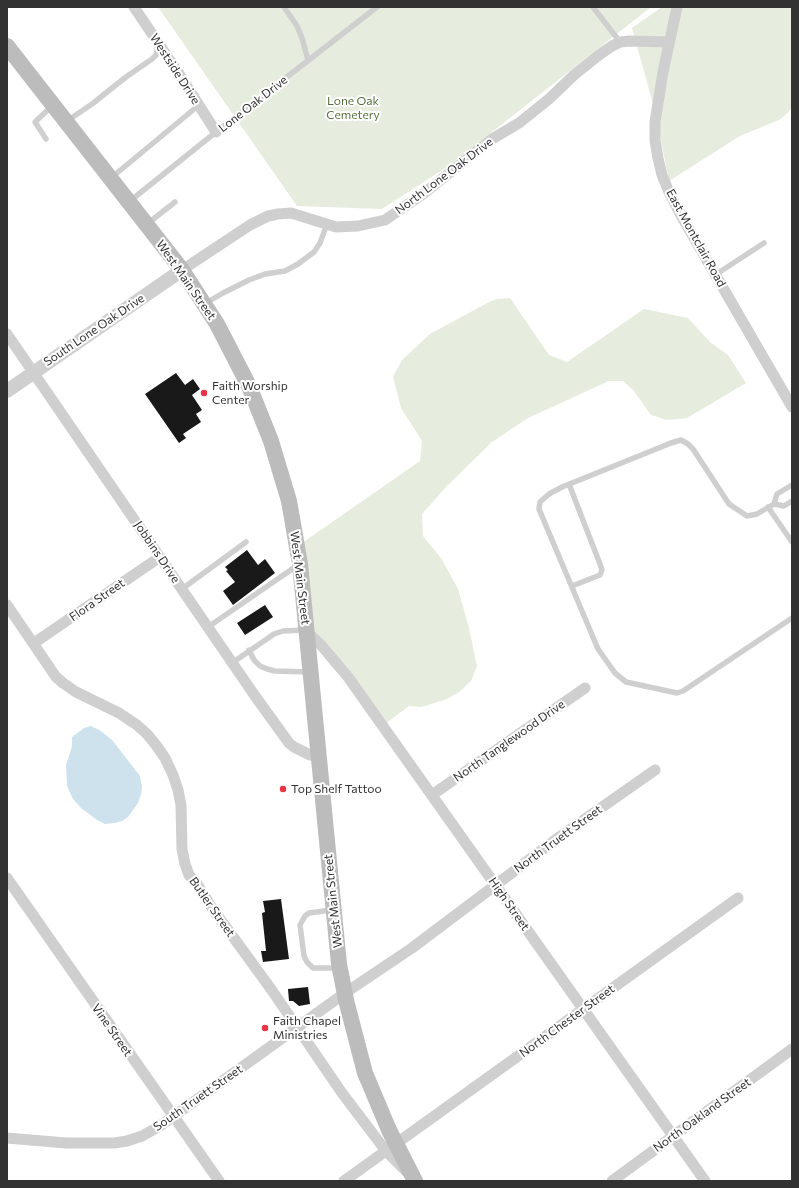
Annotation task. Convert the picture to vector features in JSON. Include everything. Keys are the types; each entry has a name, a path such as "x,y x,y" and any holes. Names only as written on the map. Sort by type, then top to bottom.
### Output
{"main road":[{"name":"West Main Street","path":"11,54 54,105 182,270 217,324 249,386 271,441 289,501 300,564 340,968 365,1074 389,1130 391,1148 414,1179"}],"street":[{"name":"Westside Drive","path":"134,7 216,132"},
{"name":"East Montclair Road","path":"677,7 663,72 655,122 655,140 662,175 668,192 792,408"},
{"name":"North Lone Oak Drive","path":"182,270 250,225 268,216 291,214 336,227 358,226 385,220 423,194 492,139 519,123 599,55 620,42 643,40 670,42"},
{"name":"South Lone Oak Drive","path":"7,390 182,270"},
{"name":"Jobbins Drive","path":"7,334 232,663 289,743 310,755 318,756"},
{"name":"Flora Street","path":"34,643 160,557"},
{"name":"Butler Street","path":"7,604 56,677 76,692 119,713 137,725 156,745 165,758 178,790 181,805 182,849 189,875 197,884 212,908 271,989 342,1093 391,1148"},
{"name":"High Street","path":"307,631 348,677 705,1181"},
{"name":"North Tanglewood Drive","path":"432,795 585,688"},
{"name":"North Truett Street","path":"345,993 412,948 558,838 655,770"},
{"name":"Vine Street","path":"7,878 219,1181"},
{"name":"North Chester Street","path":"344,1181 738,898"},
{"name":"South Truett Street","path":"7,1138 66,1142 114,1143 127,1141 142,1136 174,1117 345,993"},
{"name":"North Oakland Street","path":"612,1181 792,1049"}],"lane":[{"path":"284,7 302,38 308,60"},
{"name":"Lone Oak Drive","path":"130,202 216,132 376,7"},
{"path":"593,7 620,42"},
{"path":"67,122 152,59 156,55 158,43"},
{"path":"46,139 35,122 54,105"},
{"path":"111,178 199,105"},
{"path":"147,224 175,202"},
{"path":"204,304 249,280 265,274 285,271 298,264 314,252 320,243 327,224"},
{"path":"715,275 764,243"},
{"path":"792,501 784,506 774,504 756,514 747,516 729,504 693,449 688,444 680,440 671,442 569,484 549,494 540,502 539,508 598,649 615,673 626,682 678,693 792,618"},
{"path":"569,484 602,570 600,575 572,586"},
{"path":"774,504 777,494 792,485"},
{"path":"768,507 792,542"},
{"path":"182,589 246,542"},
{"path":"208,627 300,564"},
{"path":"232,663 274,634 283,631 307,631"},
{"path":"249,650 254,660 260,666 267,669 275,671 310,672"},
{"path":"334,910 309,913 305,916 300,925 304,956 307,962 313,968 340,968"}],"green space":[{"name":"Lone Oak Cemetery","path":"158,7 651,7 450,165 382,209 297,206"},
{"path":"662,7 792,7 792,108 781,119 740,136 669,181 656,115 632,28"},
{"path":"510,298 549,355 567,362 644,309 688,318 710,342 728,355 746,383 687,418 667,420 651,415 634,391 623,381 609,381 528,418 492,442 446,487 422,514 423,536 441,558 458,589 469,628 477,666 471,681 459,692 447,699 421,707 409,706 381,727 313,638 302,543 420,461 422,441 401,408 393,377 402,360 430,334 489,302 497,299"}],"water":[{"path":"91,726 101,731 113,741 140,776 142,787 138,803 128,817 122,821 105,824 97,820 81,808 73,799 67,786 66,765 72,746 72,737 84,728"}],"building":[{"path":"176,373 185,385 193,379 200,389 192,395 202,410 196,414 201,422 183,434 186,438 179,443 145,394"},
{"path":"247,550 258,565 265,559 275,573 233,605 223,591 235,582 226,571 228,570 225,567"},
{"path":"265,605 273,617 245,635 237,623"},
{"path":"281,899 289,959 263,962 261,951 266,951 262,913 265,912 263,901"},
{"path":"308,987 310,1004 299,1006 293,1001 289,1001 288,989"}],"place":[{"name":"Faith Worship Center","path":"204,393"},
{"name":"Top Shelf Tattoo","path":"283,789"},
{"name":"Faith Chapel Ministries","path":"265,1028"}]}
